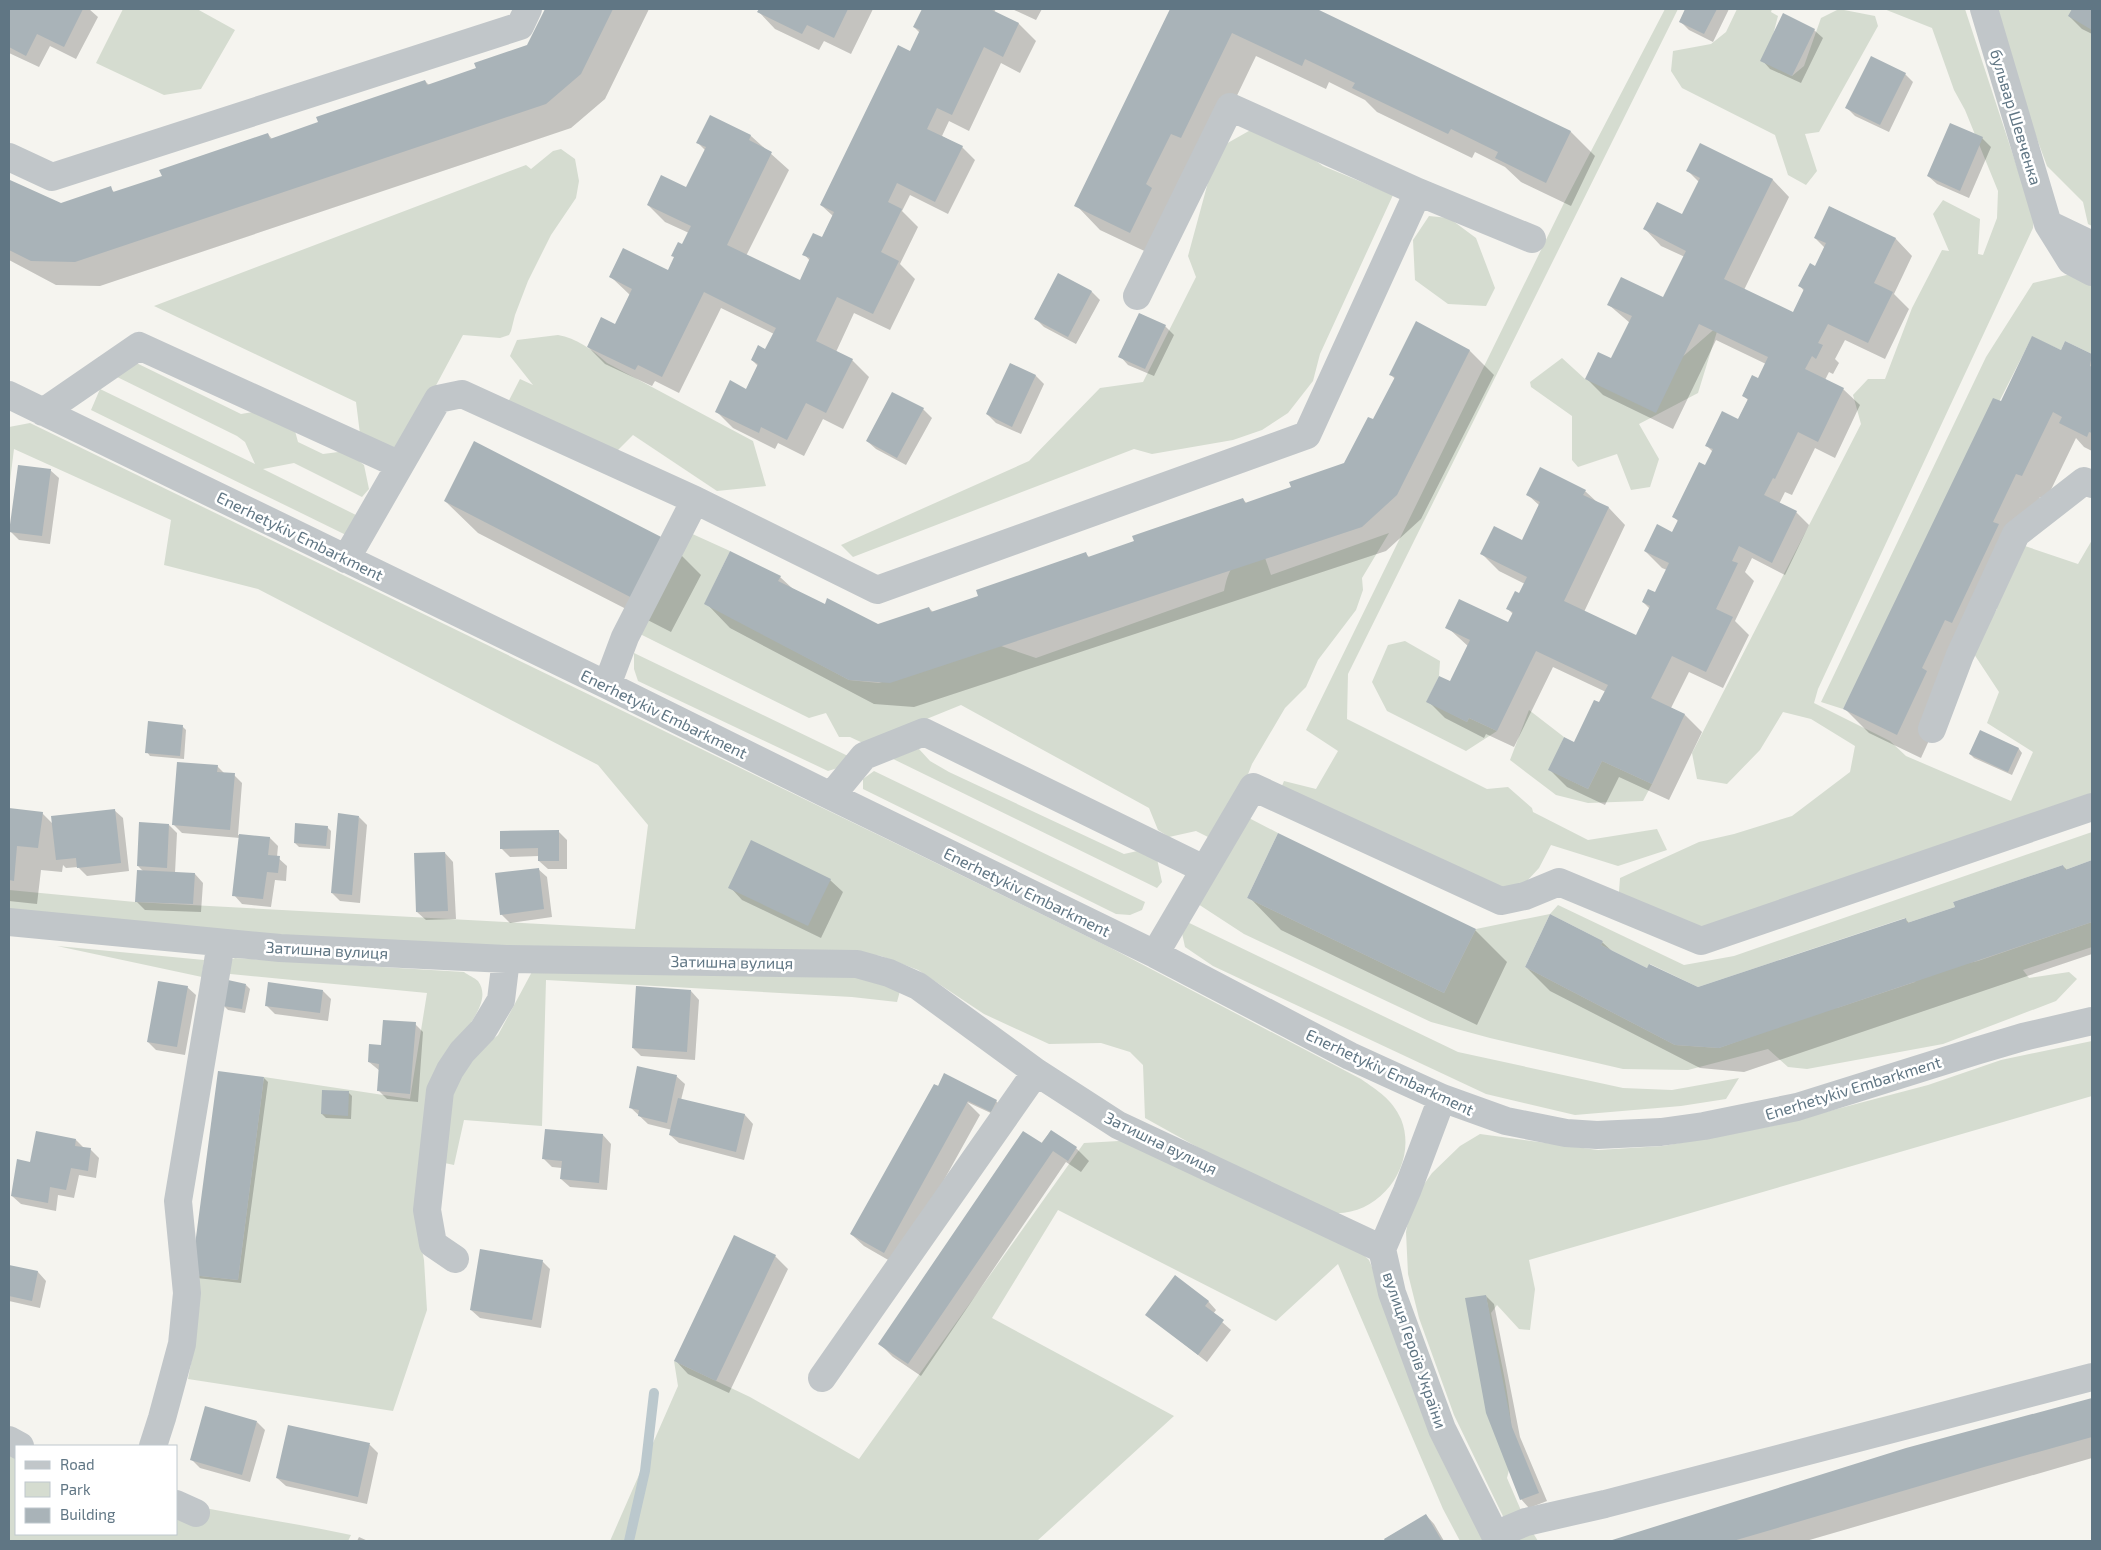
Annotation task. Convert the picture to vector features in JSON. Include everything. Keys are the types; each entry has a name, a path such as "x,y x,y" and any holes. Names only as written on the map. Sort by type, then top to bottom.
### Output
{"street":[{"path":"9,157 52,177 520,26 528,9"},
{"name":"бульвар Шевченка","path":"1984,9 2048,224 2071,261 2092,272"},
{"path":"1137,296 1230,107 1418,192 1532,239"},
{"path":"346,559 438,399 462,394 695,500 877,590 1307,435 1418,192"},
{"path":"2048,224 2092,245"},
{"path":"43,412 139,346 400,465"},
{"name":"Enerhetykiv Embarkment","path":"9,395 607,685 1154,954 1350,1056 1442,1098 1506,1121 1542,1129 1597,1135 1661,1132 1754,1117 1797,1107 1985,1048 2092,1021"},
{"path":"1932,729 1960,655 2016,534 2084,481 2092,484"},
{"path":"607,685 625,637 695,500"},
{"path":"831,796 864,756 924,732 1204,869"},
{"path":"1154,954 1253,787 1500,901 1525,896 1559,882 1701,941 2092,807"},
{"name":"Затишна вулиця","path":"9,922 280,948 506,959 857,964 888,973 918,986 1036,1072 1118,1125 1382,1249"},
{"path":"153,1445 182,1344 187,1293 178,1201 222,943"},
{"path":"455,1259 433,1244 427,1210 440,1091 450,1070 462,1052 483,1030 501,1000 506,959"},
{"path":"822,1378 1036,1072"},
{"path":"1382,1249 1407,1191 1442,1098"},
{"name":"вулиця Героїв України","path":"1382,1249 1392,1293 1442,1428 1497,1538"},
{"path":"1497,1538 1526,1522 1605,1504 2092,1377"}],"green space":[{"path":"123,9 197,9 235,30 201,89 164,95 96,63"},
{"path":"1665,9 1678,9 1348,674 1347,719 1487,789 1508,787 1532,808 1533,812 1588,840 1657,829 1667,850 1618,866 1551,845 1539,868 1515,894 1279,793 1284,781 1316,789 1338,751 1306,730 1564,203"},
{"path":"1737,9 1772,9 1771,12 1778,16 1766,62 1792,76 1804,66 1821,18 1839,9 1875,16 1878,26 1819,132 1805,134 1817,171 1806,185 1788,175 1775,135 1682,88 1671,71 1673,51 1711,44 1726,32"},
{"path":"1884,9 1965,9 2034,219 2033,228 1818,689 1814,703 1890,741 1906,756 2011,801 2033,752 1987,723 1999,692 1970,648 1997,609 1992,594 2019,544 2078,564 2092,540 2092,797 1696,936 1618,905 1620,878 1699,842 1734,834 1792,816 1850,772 1855,746 1811,719 1783,712 1760,750 1727,784 1697,779 1692,753 1861,424 1853,395 1868,379 1885,379 1912,308 1942,250 1949,251 1933,214 1943,200 1980,219 1978,254 1983,255 1997,218 1998,191 1965,110 1954,90 1932,28"},
{"path":"1989,9 2092,9 2092,226 2088,224 2083,202 2047,166"},
{"path":"1263,123 1323,166 1393,195 1320,354 1313,381 1288,413 1262,430 1233,440 1152,454 1134,449 853,557 841,545 1029,461 1100,388 1143,382 1196,277 1188,256 1217,149"},
{"path":"561,149 575,159 579,181 576,198 551,235 528,281 509,335 500,338 463,335 403,447 385,448 360,434 356,402 154,306 526,165 531,169 553,151"},
{"path":"1429,216 1449,218 1476,238 1495,288 1486,306 1448,304 1415,280 1413,240"},
{"path":"2075,273 2092,281 2092,354 2065,341 2061,350 2032,337 1843,709 1821,702 1986,357 2033,283"},
{"path":"1719,325 1698,393 1639,424 1659,459 1650,487 1631,490 1617,454 1578,467 1572,460 1572,416 1531,387 1530,382 1562,358 1585,379 1648,387"},
{"path":"558,335 578,342 607,363 753,441 766,486 717,491 633,435 609,459 506,406 520,379 533,385 510,356 517,340"},
{"path":"120,355 241,414 270,409 295,431 298,442 323,454 346,451 364,465 369,489 362,497 294,463 263,469 356,515 346,535 91,410 100,389 255,464 245,442 237,436 107,372"},
{"path":"30,423 1109,947 1361,1079 1389,1101 1401,1119 1405,1136 1405,1153 1400,1170 1380,1197 1366,1206 1349,1212 1332,1213 1208,1153 1145,1118 1143,1065 1130,1052 1101,1043 1049,1044 984,1014 918,970 881,956 843,951 573,958 9,914 9,890 135,902 635,929 648,825 598,765 258,589 164,565 171,520 14,449 9,489 9,427"},
{"path":"688,532 730,551 705,603 849,680 879,683 998,645 1036,658 1224,591 1232,568 1235,564 1246,558 1264,555 1271,575 1389,533 1362,578 1363,590 1356,610 1318,660 1306,687 1285,708 1252,764 1245,782 1208,837 1196,831 1169,837 1158,830 1149,808 961,705 865,744 850,737 839,737 826,713 809,718 640,634"},
{"path":"1405,641 1440,661 1439,676 1427,701 1467,722 1469,718 1497,731 1466,751 1387,711 1372,682 1388,645"},
{"path":"634,653 848,756 844,766 828,771 638,681 634,669"},
{"path":"1529,710 1564,737 1549,770 1588,789 1602,761 1652,784 1643,801 1588,803 1556,795 1510,760"},
{"path":"919,749 930,761 949,772 1124,854 1142,850 1156,854 1162,882 1157,888 885,755"},
{"path":"874,771 1145,902 1142,910 1130,915 1116,914 863,789 863,779"},
{"path":"1247,817 1278,833 1247,898 1444,993 1476,929 1550,914 1525,967 1675,1045 1719,1048 1834,1007 1837,1008 1915,982 1918,974 1978,961 2092,922 2092,947 2023,970 2029,978 2069,972 2077,979 2056,1001 1943,1044 1807,1069 1788,1067 1768,1049 1688,1070 1623,1069 1490,1038 1431,1022 1244,934 1198,904"},
{"path":"2092,832 2092,860 2065,870 2063,865 1953,902 1955,907 1907,923 1905,918 1698,987 1650,964 1647,968 1601,945 1603,941 1550,914 1558,905 1684,965 1734,956"},
{"path":"1181,919 1458,1052 1623,1088 1672,1090 1739,1078 1726,1099 1681,1106 1575,1115 1486,1094 1213,966 1185,947 1180,924"},
{"path":"57,946 204,960 202,977"},
{"path":"235,958 464,972 477,980 481,987 481,1004 469,1026 417,1224 424,1260 427,1310 393,1411 188,1379 195,1340 197,1314 191,1275 238,1280 264,1077 410,1099 427,993 220,973 228,961"},
{"path":"534,968 867,977 900,991 897,1002 852,997 546,980 542,1126 464,1120 454,1165 440,1162 452,1085 460,1067 498,1035"},
{"path":"2092,1041 2092,1096 1529,1260 1535,1289 1530,1330 1519,1329 1497,1305 1491,1313 1508,1396 1512,1439 1511,1460 1507,1478 1526,1522 1538,1541 1515,1541 1454,1415 1419,1318 1408,1274 1406,1232 1412,1201 1432,1173 1460,1146 1480,1134 1598,1150 1663,1146 1772,1126 1928,1085 2001,1060"},
{"path":"1136,1140 1360,1251 1369,1260 1488,1541 1460,1541 1443,1509 1338,1264 1276,1321 1058,1210 992,1318 1174,1416 1037,1541 610,1541 678,1386 674,1361 750,1397 859,1459 1084,1143"},
{"path":"9,1447 15,1450 15,1535 178,1535 178,1511 186,1504 351,1535 348,1541 9,1541"}],"building":[{"path":"9,9 83,9 64,47 37,34 26,56 9,47"},
{"path":"545,9 613,9 581,74 546,104 75,262 31,261 9,250 10,180 61,203 111,186 113,192 162,176 159,170 268,133 270,139 318,122 316,117 425,80 427,85 476,68 474,63 527,45"},
{"path":"759,9 848,9 834,38 807,25 802,34 757,12"},
{"path":"922,9 990,9 1019,23 1003,57 984,47 952,115 937,108 927,129 963,146 935,202 897,183 888,202 902,209 881,252 899,261 873,314 837,297 816,341 853,359 826,413 806,403 787,440 761,427 759,433 715,412 730,380 746,389 758,364 751,360 758,345 765,349 776,328 704,292 662,377 638,365 635,370 587,347 601,317 615,324 632,289 609,277 623,248 668,270 674,257 671,256 678,242 682,244 691,226 647,205 661,175 686,187 706,147 696,143 710,115 751,135 749,140 772,152 727,245 800,280 810,258 802,255 813,233 822,237 834,212 820,205 898,45 910,51 920,30 913,27"},
{"path":"1170,9 1317,9 1571,131 1546,183 1495,158 1498,152 1451,129 1448,134 1352,88 1355,83 1305,59 1302,66 1232,33 1181,138 1171,134 1146,184 1152,188 1130,233 1074,206"},
{"path":"1685,9 1717,9 1704,34 1679,22"},
{"path":"2072,9 2092,9 2092,30 2068,16"},
{"path":"1783,13 1815,29 1792,76 1760,61"},
{"path":"1871,56 1906,73 1880,125 1845,108"},
{"path":"1950,123 1983,137 1960,191 1927,176"},
{"path":"1700,143 1773,179 1724,279 1793,312 1804,289 1798,286 1810,263 1815,266 1826,243 1814,238 1829,206 1896,238 1874,283 1893,292 1868,343 1828,324 1818,343 1823,345 1816,359 1812,356 1805,369 1844,388 1818,442 1798,432 1775,479 1773,478 1764,495 1797,511 1772,563 1739,546 1732,561 1738,563 1716,609 1733,617 1706,672 1672,656 1651,698 1685,714 1652,784 1602,761 1588,789 1548,770 1564,737 1574,742 1594,700 1599,702 1608,685 1536,651 1497,731 1469,718 1467,722 1426,702 1439,676 1450,681 1470,640 1445,628 1459,599 1508,622 1513,612 1506,609 1515,591 1519,593 1527,577 1480,554 1494,526 1522,540 1540,502 1526,495 1540,467 1586,490 1583,495 1609,507 1564,601 1636,635 1650,606 1642,602 1648,589 1655,592 1669,563 1644,551 1657,524 1672,532 1678,520 1672,517 1699,462 1705,465 1713,449 1705,446 1722,411 1738,419 1748,399 1742,396 1752,375 1758,378 1768,357 1699,324 1656,413 1585,379 1598,352 1611,358 1632,316 1607,305 1621,277 1663,297 1686,251 1643,229 1657,202 1682,214 1700,178 1686,171"},
{"path":"1058,273 1092,291 1068,337 1034,319"},
{"path":"1139,313 1166,325 1145,369 1118,357"},
{"path":"1416,321 1470,350 1397,495 1362,527 890,683 849,680 704,604 730,551 781,576 778,581 825,604 827,598 878,624 929,607 931,612 978,596 976,590 1086,552 1088,557 1134,541 1132,536 1243,498 1245,503 1291,487 1289,482 1344,463 1368,417 1373,419 1395,377 1389,375"},
{"path":"2032,336 2061,350 2065,341 2092,354 2090,366 2092,367 2092,433 2089,432 2087,437 2059,423 2062,417 2053,412 2022,476 2016,474 1993,522 1999,524 1952,623 1945,620 1922,668 1927,671 1897,735 1843,709 1993,398 2001,401"},
{"path":"1010,363 1036,375 1012,427 986,414"},
{"path":"892,392 924,408 897,458 866,441"},
{"path":"474,441 669,541 638,601 444,501"},
{"path":"18,465 51,469 42,536 9,532"},
{"path":"148,721 183,725 180,756 145,753"},
{"path":"1980,730 2019,748 2008,772 1969,754"},
{"path":"177,762 218,765 217,772 235,773 230,830 172,825"},
{"path":"9,808 43,812 38,848 17,846 14,881 9,880"},
{"path":"115,809 121,863 77,868 76,858 56,860 51,816"},
{"path":"338,813 359,816 352,895 331,893"},
{"path":"139,822 169,824 167,868 137,866"},
{"path":"295,823 328,826 326,846 294,843"},
{"path":"559,830 559,861 538,861 538,848 500,849 500,831"},
{"path":"1278,833 1476,929 1444,993 1247,898"},
{"path":"239,834 270,837 268,855 280,856 278,873 267,872 263,899 232,896"},
{"path":"751,840 831,879 808,926 728,888"},
{"path":"445,852 448,911 416,912 414,853"},
{"path":"2092,860 2092,922 1719,1048 1675,1045 1525,967 1550,914 1603,941 1601,945 1647,968 1649,964 1698,987 1906,918 1907,923 1955,907 1953,902 2063,865 2065,870"},
{"path":"539,868 544,909 500,915 495,873"},
{"path":"137,870 195,873 193,904 135,902"},
{"path":"228,980 246,984 242,1009 223,1006"},
{"path":"158,981 188,986 177,1047 147,1042"},
{"path":"268,982 323,990 320,1013 265,1006"},
{"path":"636,986 691,990 687,1052 632,1048"},
{"path":"383,1020 416,1022 410,1094 377,1091 379,1064 368,1062 369,1044 381,1045"},
{"path":"637,1066 677,1075 667,1123 638,1116 639,1110 629,1108"},
{"path":"218,1071 264,1077 238,1280 191,1275"},
{"path":"944,1073 997,1100 991,1112 968,1101 884,1253 850,1234 934,1084 938,1086"},
{"path":"322,1090 349,1091 348,1116 321,1114"},
{"path":"678,1098 745,1114 736,1152 669,1135"},
{"path":"545,1129 603,1134 599,1183 560,1179 562,1161 542,1159"},
{"path":"1051,1130 1077,1147 1068,1161 1053,1151 908,1364 878,1344 1023,1131 1042,1143"},
{"path":"36,1131 76,1139 75,1146 91,1148 88,1171 71,1168 66,1190 50,1187 48,1203 11,1196 17,1159 30,1162"},
{"path":"734,1235 776,1255 716,1381 674,1361"},
{"path":"480,1249 543,1260 532,1320 470,1310"},
{"path":"9,1265 38,1271 32,1301 9,1296"},
{"path":"1175,1275 1209,1301 1205,1306 1224,1320 1198,1355 1145,1315"},
{"path":"1486,1295 1512,1427 1539,1493 1520,1500 1486,1413 1465,1298"},
{"path":"2092,1398 2092,1437 1733,1541 1609,1541 1906,1448"},
{"path":"205,1406 257,1421 242,1475 190,1460"},
{"path":"288,1425 370,1443 358,1497 276,1478"},
{"path":"1426,1514 1442,1541 1385,1541 1384,1539"}],"waterway":[{"path":"629,1541 645,1471 654,1393"}]}
